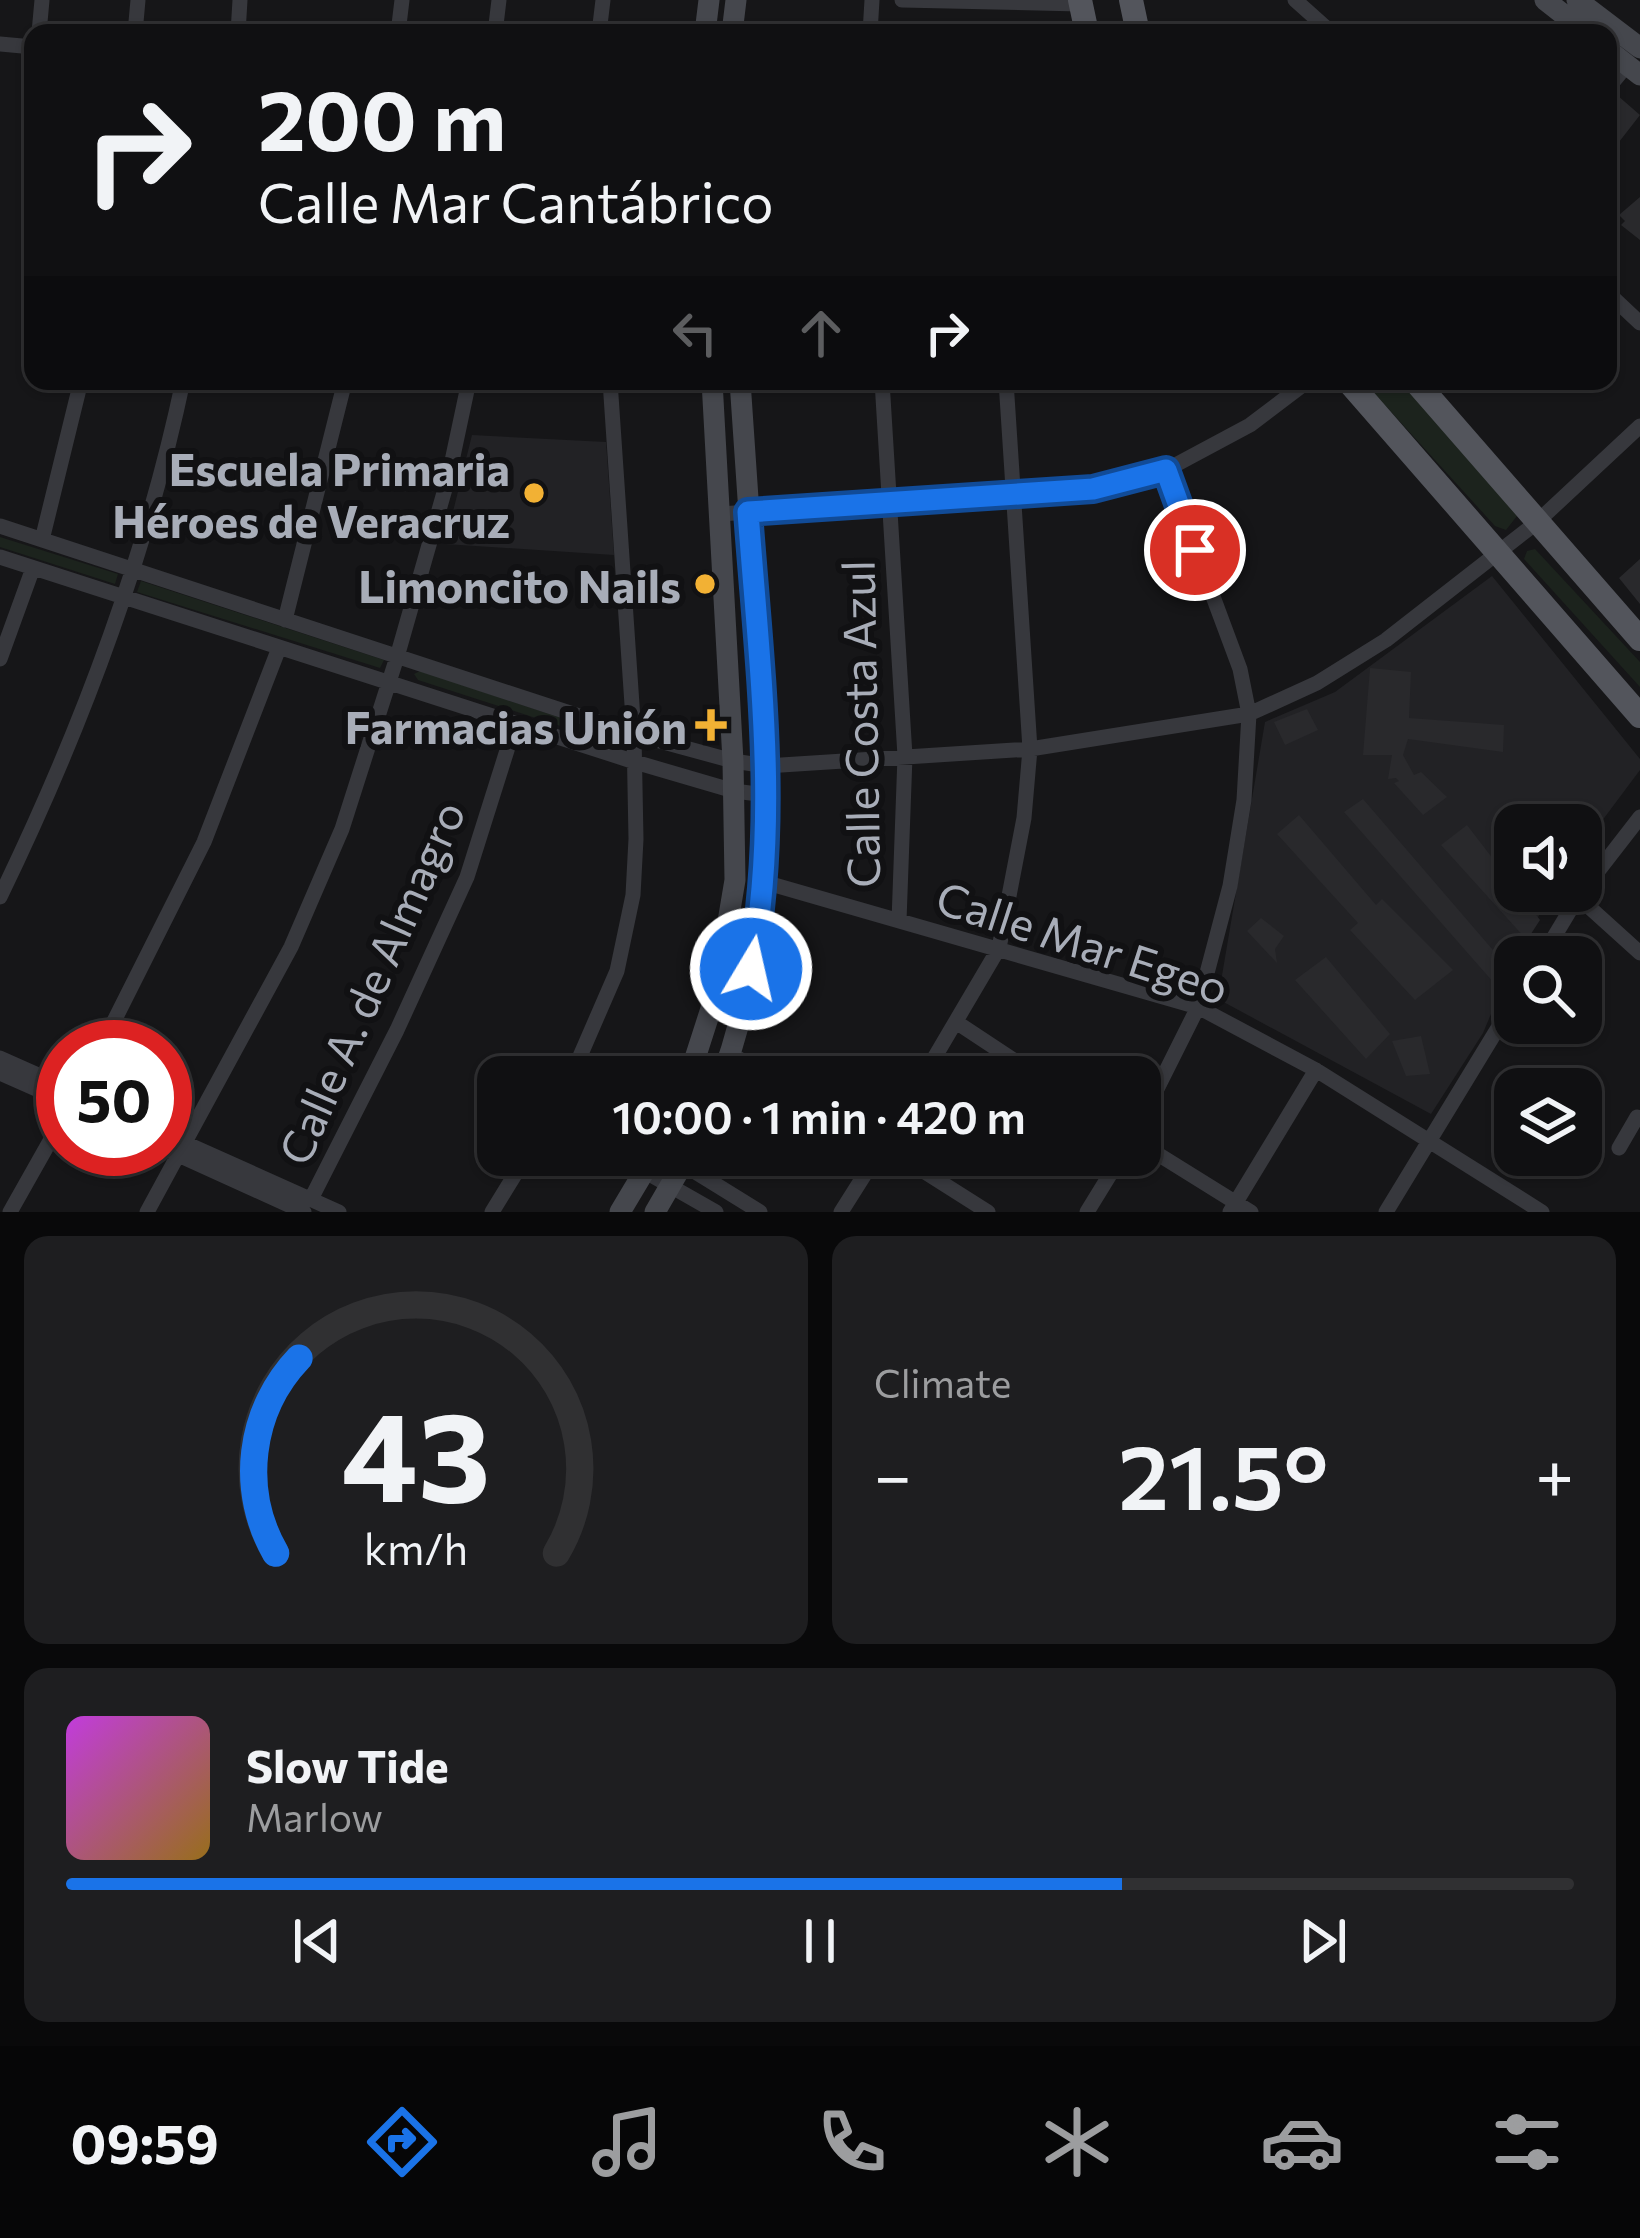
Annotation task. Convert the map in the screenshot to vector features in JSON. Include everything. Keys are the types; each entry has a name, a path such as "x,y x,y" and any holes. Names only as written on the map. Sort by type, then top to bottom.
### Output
{"main road":[{"path":"1545,0 1576,24"},
{"path":"1577,0 1599,24"},
{"path":"696,1056 728,938 735,880 713,390"},
{"path":"730,1054 746,995 764,882 766,795 741,390"},
{"path":"1356,390 1640,716"},
{"path":"1423,390 1640,639"},
{"path":"620,1212 641,1176"},
{"path":"655,1212 674,1176"}],"street":[{"path":"902,0 1080,2"},
{"path":"1295,0 1322,24"},
{"path":"1617,301 1640,323"},
{"path":"42,539 79,390"},
{"path":"0,897 69,750 126,598 181,390"},
{"path":"285,620 343,390"},
{"path":"192,1120 300,927 342,829 398,657 449,475 467,390"},
{"path":"580,1056 617,971 633,895 634,734 611,390"},
{"name":"Calle Costa Azul","path":"882,390 905,756 899,921"},
{"path":"936,1056 999,948 1024,818 1030,749 1006,390"},
{"path":"720,514 1093,489 1166,470 1250,424 1296,390"},
{"path":"715,425 723,433 726,495 748,512"},
{"path":"0,526 634,734 766,766 1030,749 1249,714 1317,683 1386,640 1536,523 1640,426"},
{"path":"1161,1081 1198,1007 1230,886 1244,800 1249,714 1240,669 1166,470"},
{"path":"0,557 635,762 734,791 766,795"},
{"path":"0,659 33,568"},
{"path":"115,1020 204,842 279,648"},
{"name":"Calle A. de Almagro","path":"308,1206 467,877 515,724"},
{"path":"1602,866 1640,817"},
{"name":"Calle Mar Egeo","path":"764,882 1198,1007 1316,1070 1542,1212"},
{"path":"1595,912 1640,953"},
{"path":"956,1022 1007,1056"},
{"path":"1386,1212 1494,1034"},
{"path":"0,1058 36,1074"},
{"path":"1161,1157 1239,1209 1316,1070"},
{"path":"0,1073 36,1089"},
{"path":"1619,1148 1636,1128"},
{"path":"192,1156 308,1206 339,1212"},
{"path":"10,1212 36,1166"},
{"path":"146,1212 163,1176"},
{"path":"492,1212 513,1176"},
{"path":"661,1176 716,1212"},
{"path":"707,1176 760,1212"},
{"path":"841,1212 864,1176"},
{"path":"931,1176 988,1212"},
{"path":"1087,1212 1109,1176"}],"shaded area":[{"path":"1371,390 1410,390 1517,516 1506,530 1495,526"},
{"name":"Escuela Primaria Héroes de Veracruz","path":"472,435 606,442 614,555 445,544"},
{"path":"0,537 118,574 115,584 0,547"},
{"path":"1535,549 1640,662 1640,687 1524,559 1527,551"},
{"path":"1492,576 1640,759 1640,770 1602,821 1602,804 1494,804 1494,912 1541,912 1527,936 1494,936 1494,1007 1483,1033 1431,1114 1218,999 1265,722 1335,692"},
{"path":"141,581 384,660 380,668 137,592"},
{"path":"420,671 625,739 628,745 418,680 414,674"}],"building":[{"path":"1617,95 1640,115 1617,140"},
{"path":"1640,197 1640,240 1621,225 1625,221 1619,215"},
{"path":"1640,559 1640,604 1619,578"},
{"path":"1370,668 1411,672 1409,718 1504,725 1503,752 1408,739 1403,755 1414,775 1421,772 1447,797 1423,815 1394,783 1399,781 1388,779 1392,755 1363,755"},
{"path":"1307,709 1318,730 1285,745 1274,722"},
{"path":"1363,799 1494,951 1494,983 1344,812"},
{"path":"1299,815 1376,905 1382,899 1453,970 1415,1000 1350,930 1358,923 1277,834"},
{"path":"1467,825 1494,860 1494,904 1441,845"},
{"path":"1502,912 1534,912 1540,920 1530,936 1523,936"},
{"path":"1261,918 1284,936 1275,949 1277,963 1247,931"},
{"path":"1326,957 1390,1034 1366,1059 1295,980"},
{"path":"1421,1036 1430,1074 1406,1076 1392,1041"}],"place":[{"name":"Escuela Primaria Héroes de Veracruz","path":"534,493"},
{"name":"Limoncito Nails","path":"705,584"},
{"name":"Farmacias Unión","path":"711,725"}],"route":[{"path":"751,969 764,882 766,766 748,512 1093,489 1166,470 1195,550"}]}
